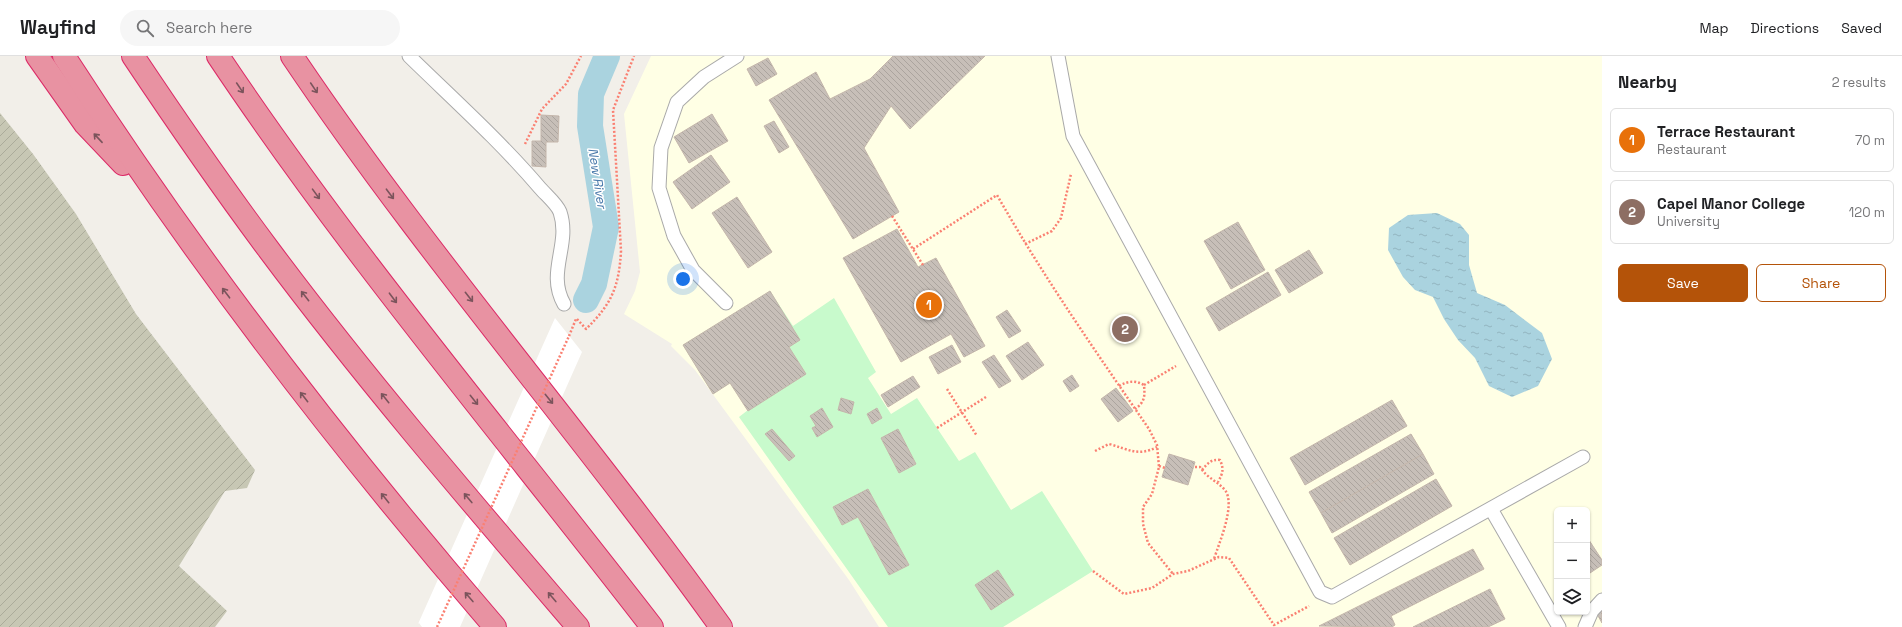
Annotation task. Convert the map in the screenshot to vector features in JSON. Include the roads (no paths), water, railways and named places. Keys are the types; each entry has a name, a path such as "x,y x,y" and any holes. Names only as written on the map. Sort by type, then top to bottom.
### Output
{"highway":[{"path":"37,56 86,124 172,218"},
{"path":"64,56 172,218 210,270 332,432 418,538 494,627"},
{"path":"133,56 228,194 331,330 400,416 578,627"},
{"path":"218,56 298,171 407,316 652,627"},
{"path":"292,56 343,131 404,213 626,498 720,627"}],"lane":[{"path":"409,56 518,163 559,211 563,234 556,274 557,285 564,304"},
{"path":"726,303 694,270 674,236 659,188 661,148 678,102 704,77 737,56"},
{"path":"1058,56 1073,136 1320,592 1332,597 1583,458"},
{"path":"1491,509 1559,627"},
{"path":"1585,627 1592,611 1602,600"}],"water":[{"path":"1437,213 1460,224 1469,235 1469,265 1477,293 1505,305 1542,333 1552,359 1538,386 1512,397 1489,386 1475,358 1458,340 1444,319 1433,297 1415,290 1403,277 1388,250 1389,228 1408,215"}],"waterway":[{"name":"New River","path":"586,300 594,284 606,227 590,126 591,94 607,56"}],"place":[{"name":"Terrace Restaurant","path":"929,305"},
{"name":"Capel Manor College","path":"1125,329"}]}
